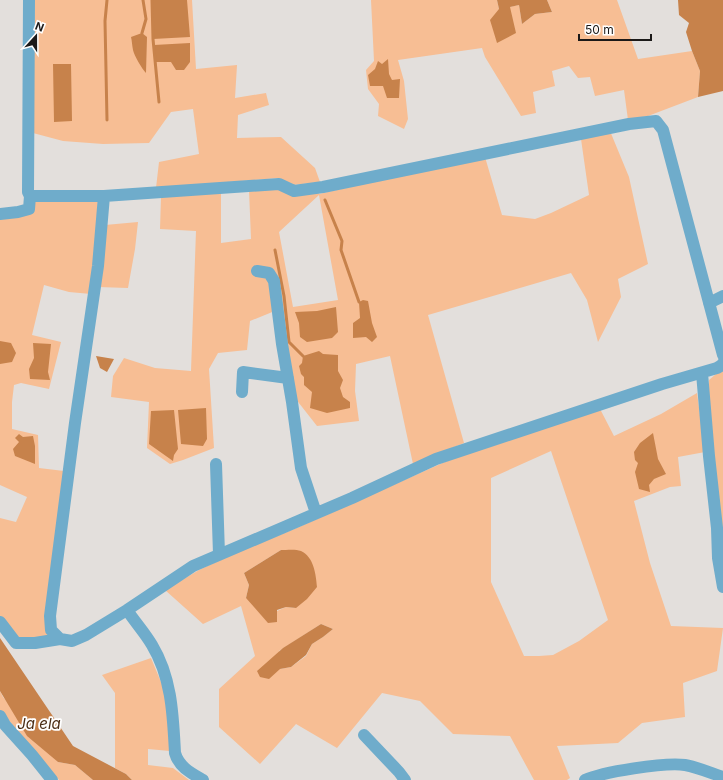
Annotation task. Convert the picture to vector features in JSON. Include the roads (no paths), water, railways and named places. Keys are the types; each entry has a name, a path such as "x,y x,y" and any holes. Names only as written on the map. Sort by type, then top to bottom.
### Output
{"street":[{"path":"0,214 29,210 30,0"},
{"path":"30,196 104,196 279,184 294,191 323,187 629,124 656,121 663,130 723,356"},
{"path":"60,639 52,630 50,616 75,424 98,266 104,196"},
{"path":"257,271 269,273 274,281 301,468 316,513"},
{"path":"709,303 723,296"},
{"path":"0,622 16,643 35,643 60,639 72,641 86,635 127,610 193,566 352,498 436,459 662,384 717,368 723,363"},
{"path":"242,392 243,372 288,378"},
{"path":"702,373 717,528 718,558 723,587"},
{"path":"216,464 220,554"},
{"path":"127,610 153,646 166,679 172,704 175,753 177,759 186,770 203,780"},
{"path":"0,716 5,725 52,780"},
{"path":"364,735 405,780"},
{"path":"585,780 594,776 652,766 674,765 686,765 723,777"}],"water":[{"path":"152,0 187,0 190,37 153,39"},
{"path":"497,0 547,0 552,12 535,14 522,24 519,5 510,7 516,33 497,43 490,20 499,9"},
{"path":"678,0 723,0 723,91 698,97 700,71 686,32 689,23 679,15"},
{"path":"142,33 147,37 146,73 136,58 131,37"},
{"path":"190,43 190,62 184,70 176,70 171,62 155,62 154,45"},
{"path":"388,59 389,74 392,80 400,79 399,98 387,98 383,86 370,86 368,75 375,69 378,61 382,64"},
{"path":"53,64 71,64 72,121 54,122"},
{"path":"363,300 368,301 372,323 377,337 372,342 366,337 353,338 353,323 360,318 359,302"},
{"path":"336,307 338,332 332,338 307,342 300,337 299,323 295,312 317,311"},
{"path":"0,341 11,343 16,353 12,362 0,364"},
{"path":"33,343 51,344 48,372 50,380 30,379 29,369 34,358"},
{"path":"319,351 323,354 338,355 338,371 343,380 340,388 343,397 350,402 350,408 327,413 310,408 312,392 304,385 304,377 301,374 299,366 302,363 303,356"},
{"path":"96,356 114,359 107,372 100,368"},
{"path":"206,408 207,439 203,446 181,444 178,410"},
{"path":"174,410 178,449 174,455 173,461 149,444 151,411"},
{"path":"653,433 658,459 666,474 654,479 649,485 650,492 639,489 635,472 638,463 635,460 634,452 640,443"},
{"path":"19,434 23,437 33,436 35,446 35,464 15,456 13,449 19,442 15,438"},
{"path":"281,550 301,551 309,557 314,567 317,587 307,599 296,608 286,607 277,610 277,622 268,623 246,598 249,585 244,573"},
{"path":"321,624 333,629 312,644 306,655 291,667 280,669 269,679 260,677 257,671 283,648"},
{"name":"Ja ela","path":"0,638 73,746 126,774 132,780 93,780 75,765 58,762 27,736 0,691"}],"waterway":[{"path":"107,0 105,21 107,120"},
{"path":"142,33 146,19 143,0"},
{"path":"152,0 153,39 159,102"},
{"path":"325,200 342,241 341,250 359,302"},
{"path":"275,250 284,296 289,342 303,356"}]}
